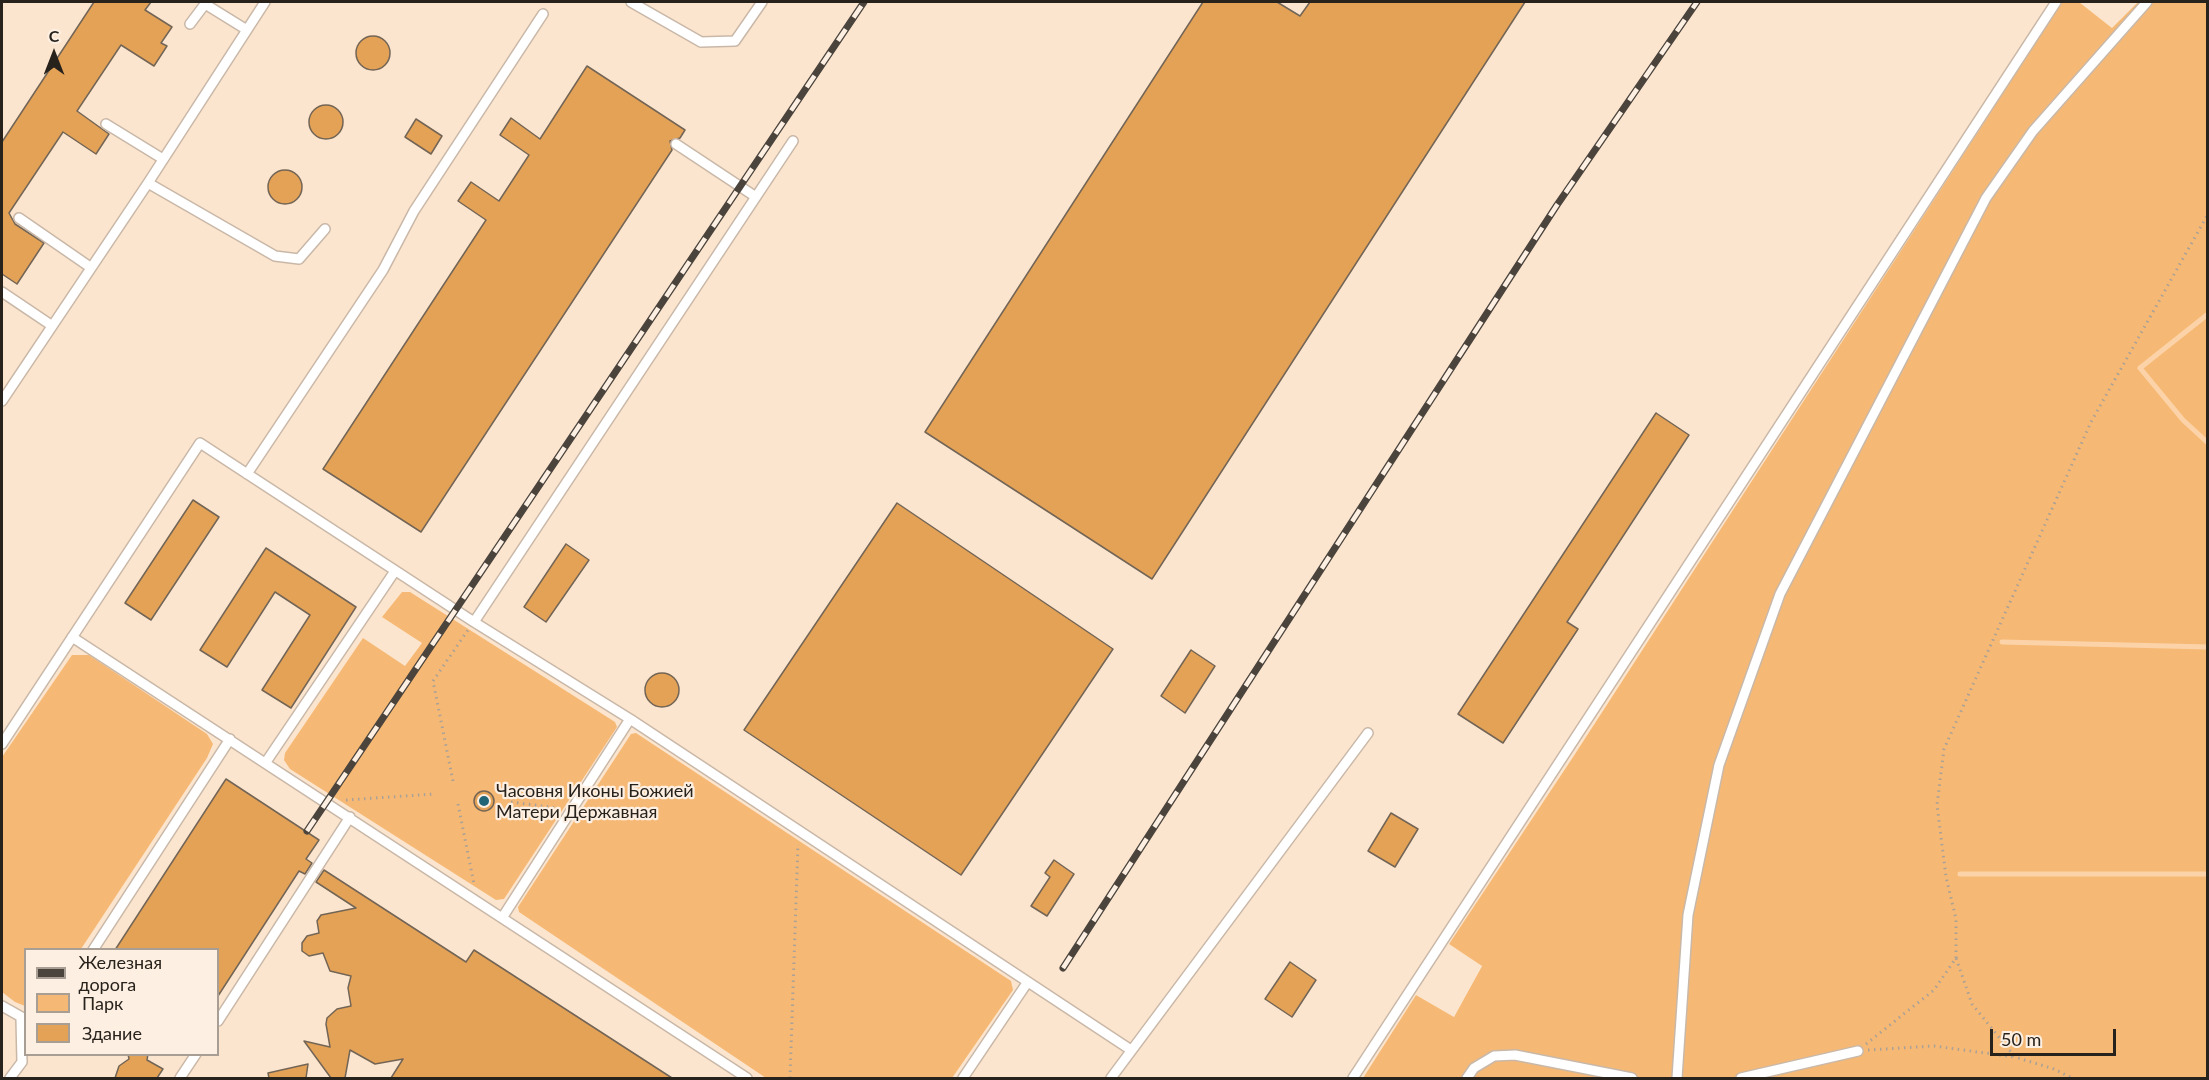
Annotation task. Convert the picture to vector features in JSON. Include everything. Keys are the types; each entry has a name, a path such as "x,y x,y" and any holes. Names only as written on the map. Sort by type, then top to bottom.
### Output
{"lane":[{"path":"2,401 148,183 265,2"},
{"path":"631,2 701,42 735,41 762,2"},
{"path":"1353,1078 2056,2"},
{"path":"1677,1078 1688,915 1719,765 1780,594 1986,198 2033,131 2147,2"},
{"path":"190,24 205,4 247,30"},
{"path":"247,474 383,270 414,212 543,14"},
{"path":"106,124 163,159"},
{"path":"474,622 793,141"},
{"path":"676,144 756,197"},
{"path":"148,183 275,256 299,259 325,229"},
{"path":"20,219 90,267"},
{"path":"2,292 51,325"},
{"path":"2,744 200,443 474,622 630,719 1131,1050"},
{"path":"266,762 395,571"},
{"path":"72,637 747,1078"},
{"path":"502,918 630,719"},
{"path":"1111,1078 1368,733"},
{"path":"94,948 230,739"},
{"path":"219,1019 350,818"},
{"path":"963,1078 1027,983"},
{"path":"2,1006 23,1019 22,1062 10,1078"},
{"path":"1740,1078 1819,1062 1858,1051"},
{"path":"1467,1078 1474,1068 1494,1056 1515,1055 1591,1075 1632,1078"},
{"path":"180,1078 195,1056"}],"path":[{"path":"2015,1057 1972,1004 1956,958 1956,919 1946,877 1937,805 1944,749 2091,422 2208,214"},
{"path":"453,781 433,681 474,622"},
{"path":"326,802 434,794"},
{"path":"511,801 571,810"},
{"path":"458,804 477,901"},
{"path":"790,1078 798,830"},
{"path":"1858,1051 1934,990 1956,958"},
{"path":"1858,1051 1934,1046 2015,1057 2054,1069 2072,1078"}],"shaded area":[{"path":"2,2 2062,2 1573,757 1449,944 1482,965 1454,1017 1416,995 1363,1078 2,1078"},
{"path":"2079,2 2138,2 2112,28"}],"green space":[{"path":"2062,2 2079,2 2112,28 2138,2 2207,2 2207,1078 1363,1078 1416,995 1454,1017 1482,966 1449,944 1573,757"},
{"path":"402,592 410,592 615,722 617,727 504,899 496,900 290,769 284,760 285,753 363,638 405,666 422,643 382,617"},
{"path":"72,655 89,655 207,734 213,744 207,758 82,948 24,948 24,1006 2,992 2,757"},
{"path":"636,733 1011,981 1013,990 952,1078 766,1078 519,912 518,907 631,734"}],"building":[{"path":"94,2 151,2 145,10 172,27 161,43 167,46 154,66 121,45 77,111 109,134 96,154 63,132 9,213 15,224 44,243 17,284 2,274 2,142"},
{"path":"1203,2 1277,2 1300,16 1310,2 1525,2 1152,579 925,432"},
{"path":"373,36 385,41 390,53 385,65 373,70 361,65 356,53 361,41"},
{"path":"587,66 685,130 680,138 670,141 672,150 421,532 323,469 486,220 458,201 471,182 499,201 529,155 500,135 511,118 540,139"},
{"path":"326,105 338,110 343,122 338,134 326,139 314,134 309,122 314,110"},
{"path":"416,119 442,136 431,154 405,137"},
{"path":"285,170 297,175 302,187 297,199 285,204 273,199 268,187 273,175"},
{"path":"1656,413 1689,435 1567,622 1578,629 1503,743 1458,714"},
{"path":"193,500 219,517 151,620 125,603"},
{"path":"897,503 1113,649 961,875 744,730"},
{"path":"566,544 589,560 546,622 524,607"},
{"path":"266,548 356,607 291,708 262,690 310,615 275,592 227,667 200,650"},
{"path":"1191,650 1215,666 1185,713 1161,696"},
{"path":"662,673 674,678 679,690 674,702 662,707 650,702 645,690 650,678"},
{"path":"226,779 319,840 306,859 312,863 305,874 299,871 219,994 219,948 116,948"},
{"name":"Часовня Иконы Божией Матери Державная","path":"484,791 491,794 494,801 491,808 484,811 477,808 474,801 477,794"},
{"path":"1391,813 1418,829 1395,867 1368,851"},
{"path":"1054,860 1074,874 1047,916 1031,906 1050,877 1045,873"},
{"path":"324,870 466,962 474,950 672,1078 391,1078 403,1059 375,1064 350,1050 345,1078 331,1078 304,1041 330,1047 327,1018 337,1009 351,1006 348,988 351,976 330,971 323,953 309,956 302,951 302,943 307,936 319,933 317,921 321,915 356,908 316,882"},
{"path":"1290,962 1316,980 1292,1017 1265,999"},
{"path":"128,1056 148,1056 147,1060 163,1069 157,1078 115,1078 119,1066 129,1059"},
{"path":"308,1064 306,1078 269,1078 268,1073"}],"waterway":[{"path":"2208,314 2140,368 2183,420 2208,443"},
{"path":"2002,642 2208,647"},
{"path":"1960,874 2208,874"}],"railway":[{"path":"307,831 864,2"},
{"path":"1063,968 1557,205 1697,2"}],"place":[{"name":"Часовня Иконы Божией Матери Державная","path":"484,801"}]}
